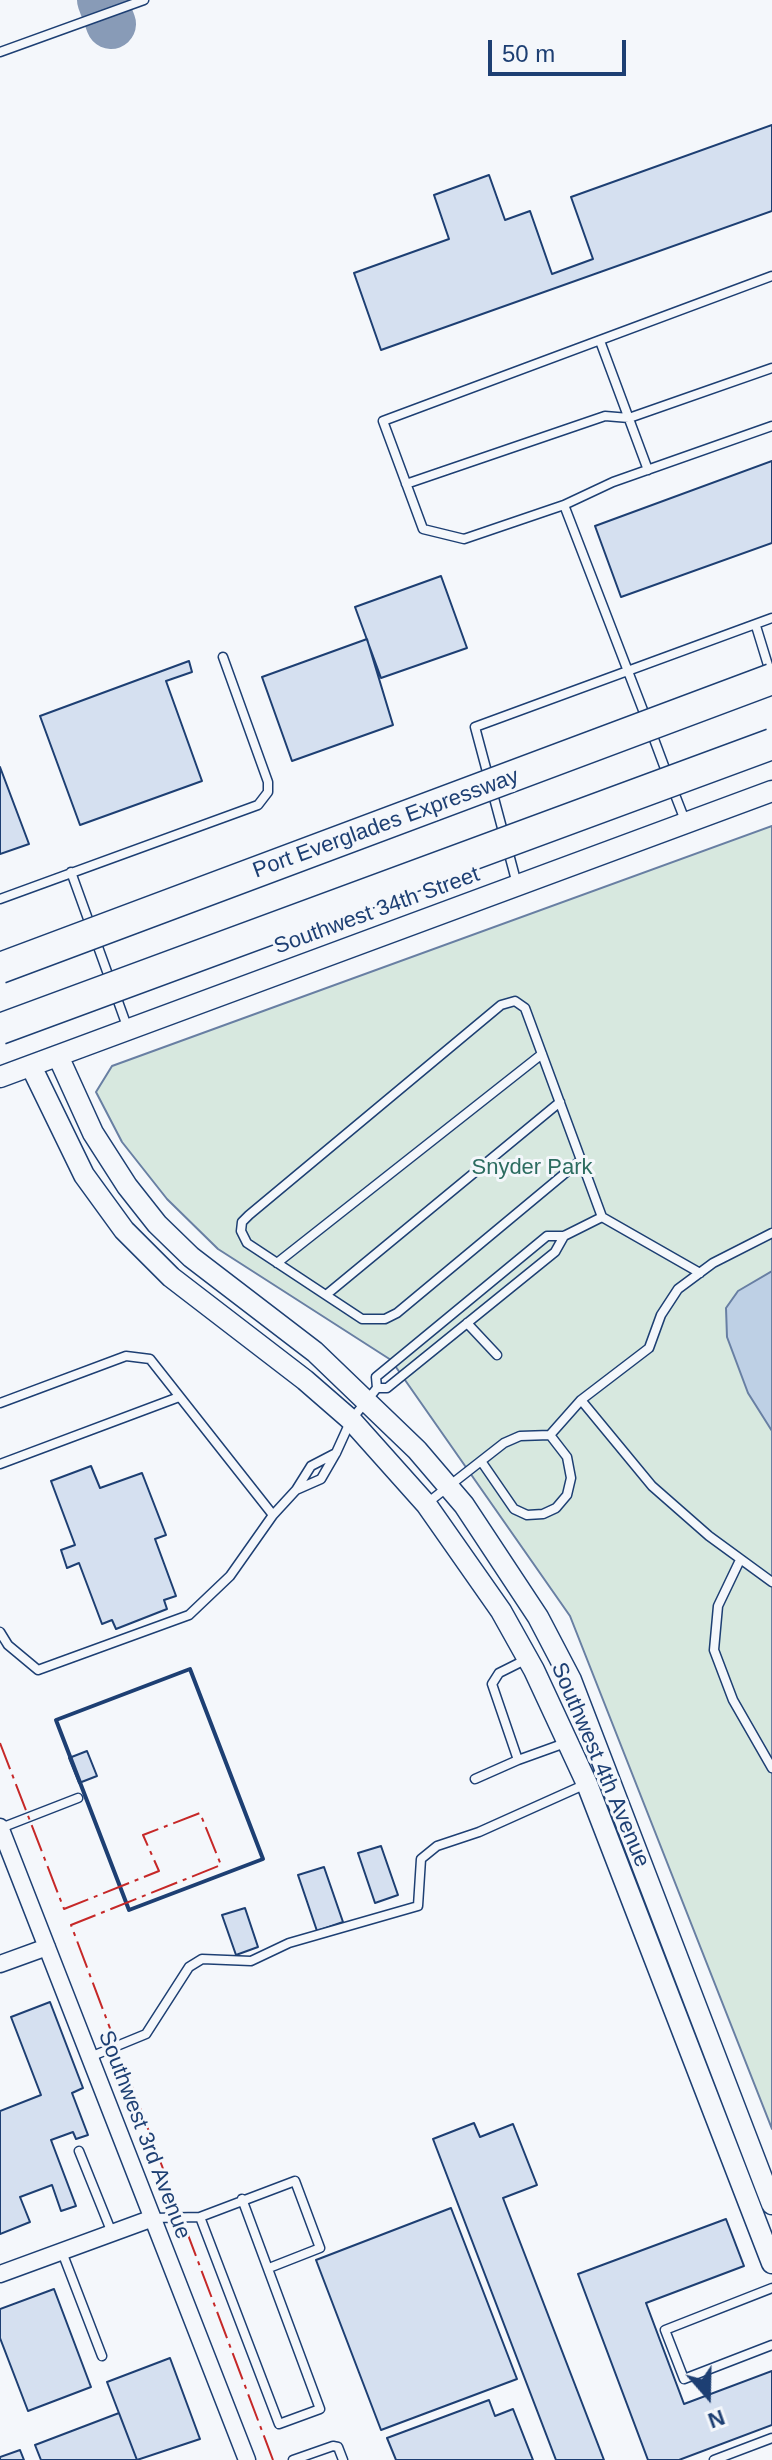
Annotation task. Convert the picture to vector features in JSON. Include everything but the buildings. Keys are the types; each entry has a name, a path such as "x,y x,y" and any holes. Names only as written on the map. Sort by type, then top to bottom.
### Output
{"highway":[{"name":"Port Everglades Expressway","path":"0,968 772,679"},
{"path":"0,1029 772,744"}],"street":[{"name":"Southwest 34th Street","path":"0,1077 772,791"},
{"name":"Southwest 4th Avenue","path":"58,1056 93,1133 127,1186 157,1224 191,1257 372,1394 448,1487 501,1559 571,1680 772,2204"},
{"name":"Southwest 4th Avenue","path":"31,1066 84,1175 124,1230 171,1277 305,1380 351,1420 426,1504 464,1555 528,1659 587,1784 772,2263"},
{"name":"Southwest 3rd Avenue","path":"0,1828 247,2460"},
{"path":"0,1964 47,1947"},
{"path":"0,2274 153,2218"}],"lane":[{"path":"0,52 144,0"},
{"path":"772,276 383,421 423,529 464,539 564,505 648,470 772,426"},
{"path":"600,341 648,470"},
{"path":"406,484 605,416 629,418 772,368"},
{"path":"564,505 686,823"},
{"path":"517,885 475,727 772,618"},
{"path":"756,626 772,679"},
{"path":"0,899 258,805 268,792 268,782 223,657"},
{"path":"71,872 128,1029"},
{"path":"74,927 89,922"},
{"path":"581,1160 397,1313 385,1319 362,1319 247,1243 242,1222 508,1001 521,1003 542,1054 602,1217 700,1273"},
{"path":"277,1263 542,1054"},
{"path":"326,1295 560,1102"},
{"path":"296,1490 321,1479 351,1420 372,1394 376,1377 547,1236 564,1236 602,1217"},
{"path":"550,1435 581,1400 649,1348 661,1315 678,1289 700,1273 772,1233"},
{"path":"372,1394 387,1388 555,1252 564,1236"},
{"path":"467,1323 497,1355"},
{"path":"0,1403 126,1356 150,1359 273,1515"},
{"path":"0,1464 179,1397"},
{"path":"581,1400 652,1486 740,1560 772,1582"},
{"path":"426,1504 504,1443 520,1436 550,1435 560,1444 571,1478 567,1495 556,1508 543,1514 527,1515 514,1509 481,1461"},
{"path":"0,1632 8,1645 38,1670 189,1615 230,1576 311,1466 336,1453"},
{"path":"740,1560 718,1606 714,1650 733,1700 772,1768"},
{"path":"518,1760 492,1684 499,1673 528,1659"},
{"path":"475,1779 568,1742"},
{"path":"90,2057 146,2034 189,1967 202,1959 212,1956 251,1961 289,1943 418,1906 421,1859 437,1846 479,1832 587,1784"},
{"path":"0,1828 78,1798"},
{"path":"79,2151 112,2233"},
{"path":"153,2218 200,2217 295,2181 320,2248 269,2268"},
{"path":"200,2217 279,2424 320,2409 242,2199"},
{"path":"62,2251 102,2356"},
{"path":"772,2288 665,2330 684,2379 772,2345"},
{"path":"714,2460 772,2438"},
{"path":"293,2460 333,2446 338,2447 343,2460"}],"green space":[{"name":"Snyder Park","path":"772,826 772,2129 570,1616 391,1360 218,1249 167,1199 122,1142 96,1092 112,1066"}],"water":[{"path":"772,1271 772,1431 748,1393 727,1337 726,1308 738,1291"}],"taxiway":[{"path":"102,0 111,24"}],"wall":[{"path":"190,1669 263,1859 129,1910 56,1720 190,1669"}],"power":[{"path":"0,1743 64,1909 159,1871 143,1835 200,1813 221,1865 71,1925 273,2460"}]}
